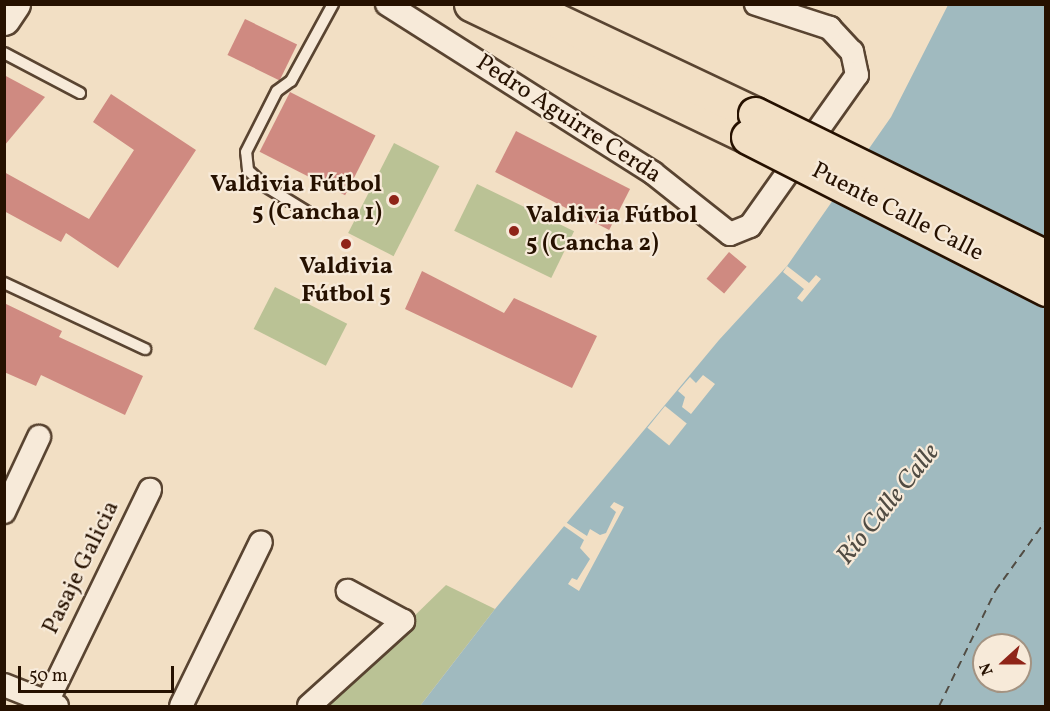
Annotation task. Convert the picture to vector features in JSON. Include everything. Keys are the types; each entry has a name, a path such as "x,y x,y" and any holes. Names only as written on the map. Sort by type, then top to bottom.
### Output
{"highway":[{"name":"Pedro Aguirre Cerda","path":"471,4 752,125"},
{"path":"522,4 752,125"},
{"name":"Puente Calle Calle","path":"752,125 1046,257"},
{"name":"Puente Calle Calle","path":"752,125 1046,289"}],"main road":[{"path":"4,19 14,4"}],"street":[{"name":"Pedro Aguirre Cerda","path":"387,4 653,173 730,234 750,226 857,75 852,52 830,28 756,4"},
{"path":"4,512 39,438"},
{"name":"Pasaje Galicia","path":"52,704 150,490"},
{"path":"181,706 261,542"},
{"path":"309,706 403,621 348,591"},
{"path":"4,685 52,704"}],"lane":[{"path":"309,213 265,186 248,170 246,152 277,91 291,81 333,4"},
{"path":"4,53 80,93"},
{"path":"4,283 145,349"}],"green space":[{"name":"Valdivia Fútbol 5 (Cancha 1)","path":"394,143 439,166 394,256 348,233"},
{"name":"Valdivia Fútbol 5 (Cancha 2)","path":"477,184 574,231 551,278 454,231"},
{"path":"275,287 347,324 326,366 254,329"},
{"path":"446,585 495,609 420,706 322,706"}],"water":[{"name":"Río Calle Calle","path":"948,5 1045,5 1045,706 420,706 495,609 719,340 787,266 891,117"}],"pier":[{"path":"787,266 809,283 816,275 821,279 802,302 797,298 804,289 783,272"},
{"path":"703,375 715,384 691,414 682,407 685,397 678,391 690,377 696,383"},
{"path":"665,406 687,424 669,445 647,428"},
{"path":"614,502 624,507 579,591 568,584 572,578 577,580 590,559 580,548 584,540 561,524 564,521 587,536 590,529 600,535 606,533 616,512 610,507"}],"building":[{"path":"245,19 297,44 280,80 227,55"},
{"path":"4,75 45,97 4,146"},
{"path":"290,92 376,136 345,195 260,152"},
{"path":"111,94 196,150 118,268 66,233 61,242 4,211 4,172 89,219 134,150 93,122"},
{"path":"516,131 630,189 609,230 495,172"},
{"path":"729,252 747,267 724,294 707,279"},
{"path":"422,271 504,313 514,298 597,336 572,388 405,309"},
{"path":"4,303 62,331 59,337 143,376 125,415 41,375 36,386 4,372"}],"ferry route":[{"path":"939,706 995,591 1046,520"}],"place":[{"name":"Valdivia Fútbol 5 (Cancha 1)","path":"394,200"},
{"name":"Valdivia Fútbol 5 (Cancha 2)","path":"514,231"},
{"name":"Valdivia Fútbol 5","path":"346,244"}]}
